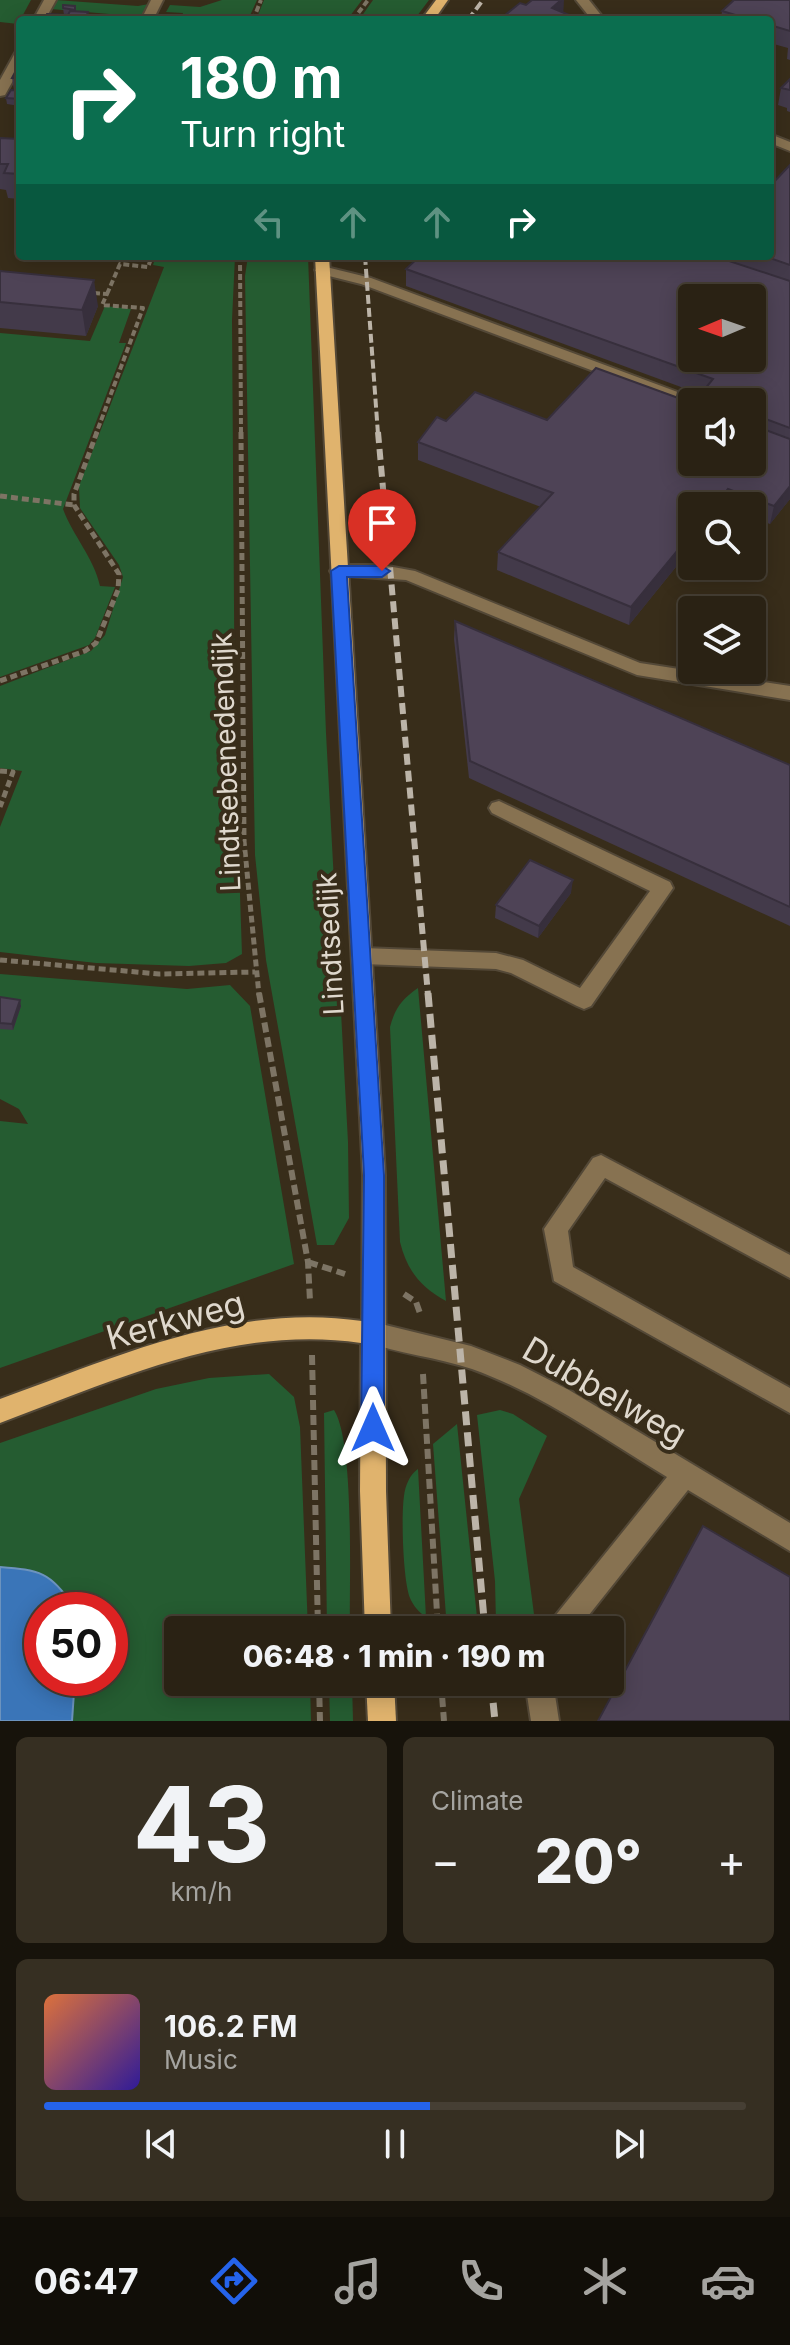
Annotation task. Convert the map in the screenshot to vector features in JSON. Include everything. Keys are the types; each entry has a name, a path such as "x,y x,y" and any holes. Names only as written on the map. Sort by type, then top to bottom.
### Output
{"main road":[{"name":"Lindtsedijk","path":"322,263 374,1175 373,1491 377,1616"},
{"name":"Kerkweg","path":"0,1411 184,1348 251,1333 312,1326 373,1333"},
{"path":"381,1696 382,1721"}],"street":[{"path":"582,0 596,16"},
{"path":"0,92 16,63"},
{"path":"322,263 678,397"},
{"path":"339,571 409,575 637,669 790,693"},
{"path":"363,956 496,961 516,966 584,1000 663,888 499,808"},
{"path":"790,1267 601,1165 556,1229 562,1273 790,1401"},
{"name":"Dubbelweg","path":"373,1333 471,1357 535,1385 790,1538"},
{"path":"571,1616 684,1476"},
{"path":"541,1696 545,1721"}],"path":[{"path":"0,681 85,651 96,643 118,590 119,574 74,505 79,476 143,308 102,305 120,264 148,267 151,260"},
{"name":"Lindtsebenedendijk","path":"240,260 244,841 255,972 308,1262 312,1326"},
{"path":"94,293 107,294"},
{"path":"0,496 74,505"},
{"path":"0,771 13,772 0,807"},
{"path":"0,960 161,975 207,976 255,972"},
{"path":"312,1326 318,1616"},
{"path":"422,1343 437,1616"},
{"path":"319,1696 320,1721"},
{"path":"442,1696 444,1721"}],"green space":[{"path":"0,0 31,0 22,16 16,16 16,24 0,22"},
{"path":"56,0 138,6 149,4 144,16 51,9"},
{"path":"222,0 257,0 250,16 182,16 183,13 166,12 170,5 200,7"},
{"path":"264,0 362,0 350,16 258,16"},
{"path":"373,0 429,0 417,16 362,16"},
{"path":"155,260 235,260 232,320 235,746 242,954 226,963 189,966 96,963 0,952 0,827 22,771 0,768 0,686 91,651 105,635 123,577 119,565 80,508 79,486 164,267 153,265"},
{"path":"247,260 308,260 326,733 348,1142 349,1218 334,1245 317,1245 266,960 255,855 245,276"},
{"path":"105,306 131,309 119,343 126,343 63,509 100,586 115,587 95,638 89,645 0,677 0,333 90,341"},
{"path":"0,974 187,989 230,985 250,1006 294,1264 0,1368 0,1121 28,1124 19,1109 0,1099"},
{"path":"418,988 446,1301 416,1277 406,1261 400,1242 390,1027 400,1004"},
{"path":"269,1374 294,1397 300,1427 307,1616 164,1616 164,1696 310,1696 311,1721 72,1721 74,1696 128,1696 128,1592 51,1592 21,1568 0,1567 0,1443 156,1389 209,1378"},
{"path":"334,1410 341,1427 345,1452 350,1616 327,1616 324,1413"},
{"path":"500,1410 513,1414 547,1436 519,1499 534,1616 496,1616 495,1581 477,1415"},
{"path":"457,1424 477,1616 446,1616 433,1444"},
{"path":"418,1469 426,1616 410,1598 406,1577 403,1518 405,1492 410,1477"},
{"path":"329,1696 352,1696 353,1721 330,1721"}],"water":[{"path":"0,1567 43,1575 62,1592 24,1592 24,1696 74,1696 72,1721 0,1721"}],"building":[{"path":"532,0 561,0 552,8 571,16 504,16 520,3 526,5"},
{"path":"734,0 790,0 790,31 774,26 774,16 739,16 722,11"},
{"path":"63,5 75,6 75,10 63,8"},
{"path":"70,11 88,12 86,16 46,16 47,14 68,15"},
{"path":"790,79 790,90 781,88"},
{"path":"11,90 16,91 16,99 6,98"},
{"path":"0,138 16,139 16,174 4,173 8,164 0,164"},
{"path":"790,165 790,265 774,259 774,182"},
{"path":"416,260 726,260 790,281 790,428 766,419 766,388 706,388 713,379 693,372 766,372 766,284 678,284 678,366 406,269"},
{"path":"0,271 94,280 82,310 0,302"},
{"path":"596,368 678,398 678,476 766,476 766,430 790,439 790,486 774,506 766,503 766,492 728,489 726,492 678,492 678,550 631,607 498,552 553,493 418,442 437,417 446,421 475,392 547,420"},
{"path":"455,621 790,765 790,907 470,761"},
{"path":"530,860 573,880 539,926 496,905"},
{"path":"0,997 20,1000 12,1024 0,1023"},
{"path":"703,1526 790,1577 790,1721 598,1721 611,1696 624,1696 624,1673"}],"railway":[{"path":"471,16 483,0"},
{"path":"365,260 378,434"},
{"path":"378,432 428,995"},
{"path":"428,993 484,1616"},
{"path":"492,1696 495,1721"}],"route":[{"path":"373,1428 374,1175 339,571 382,571"}]}
